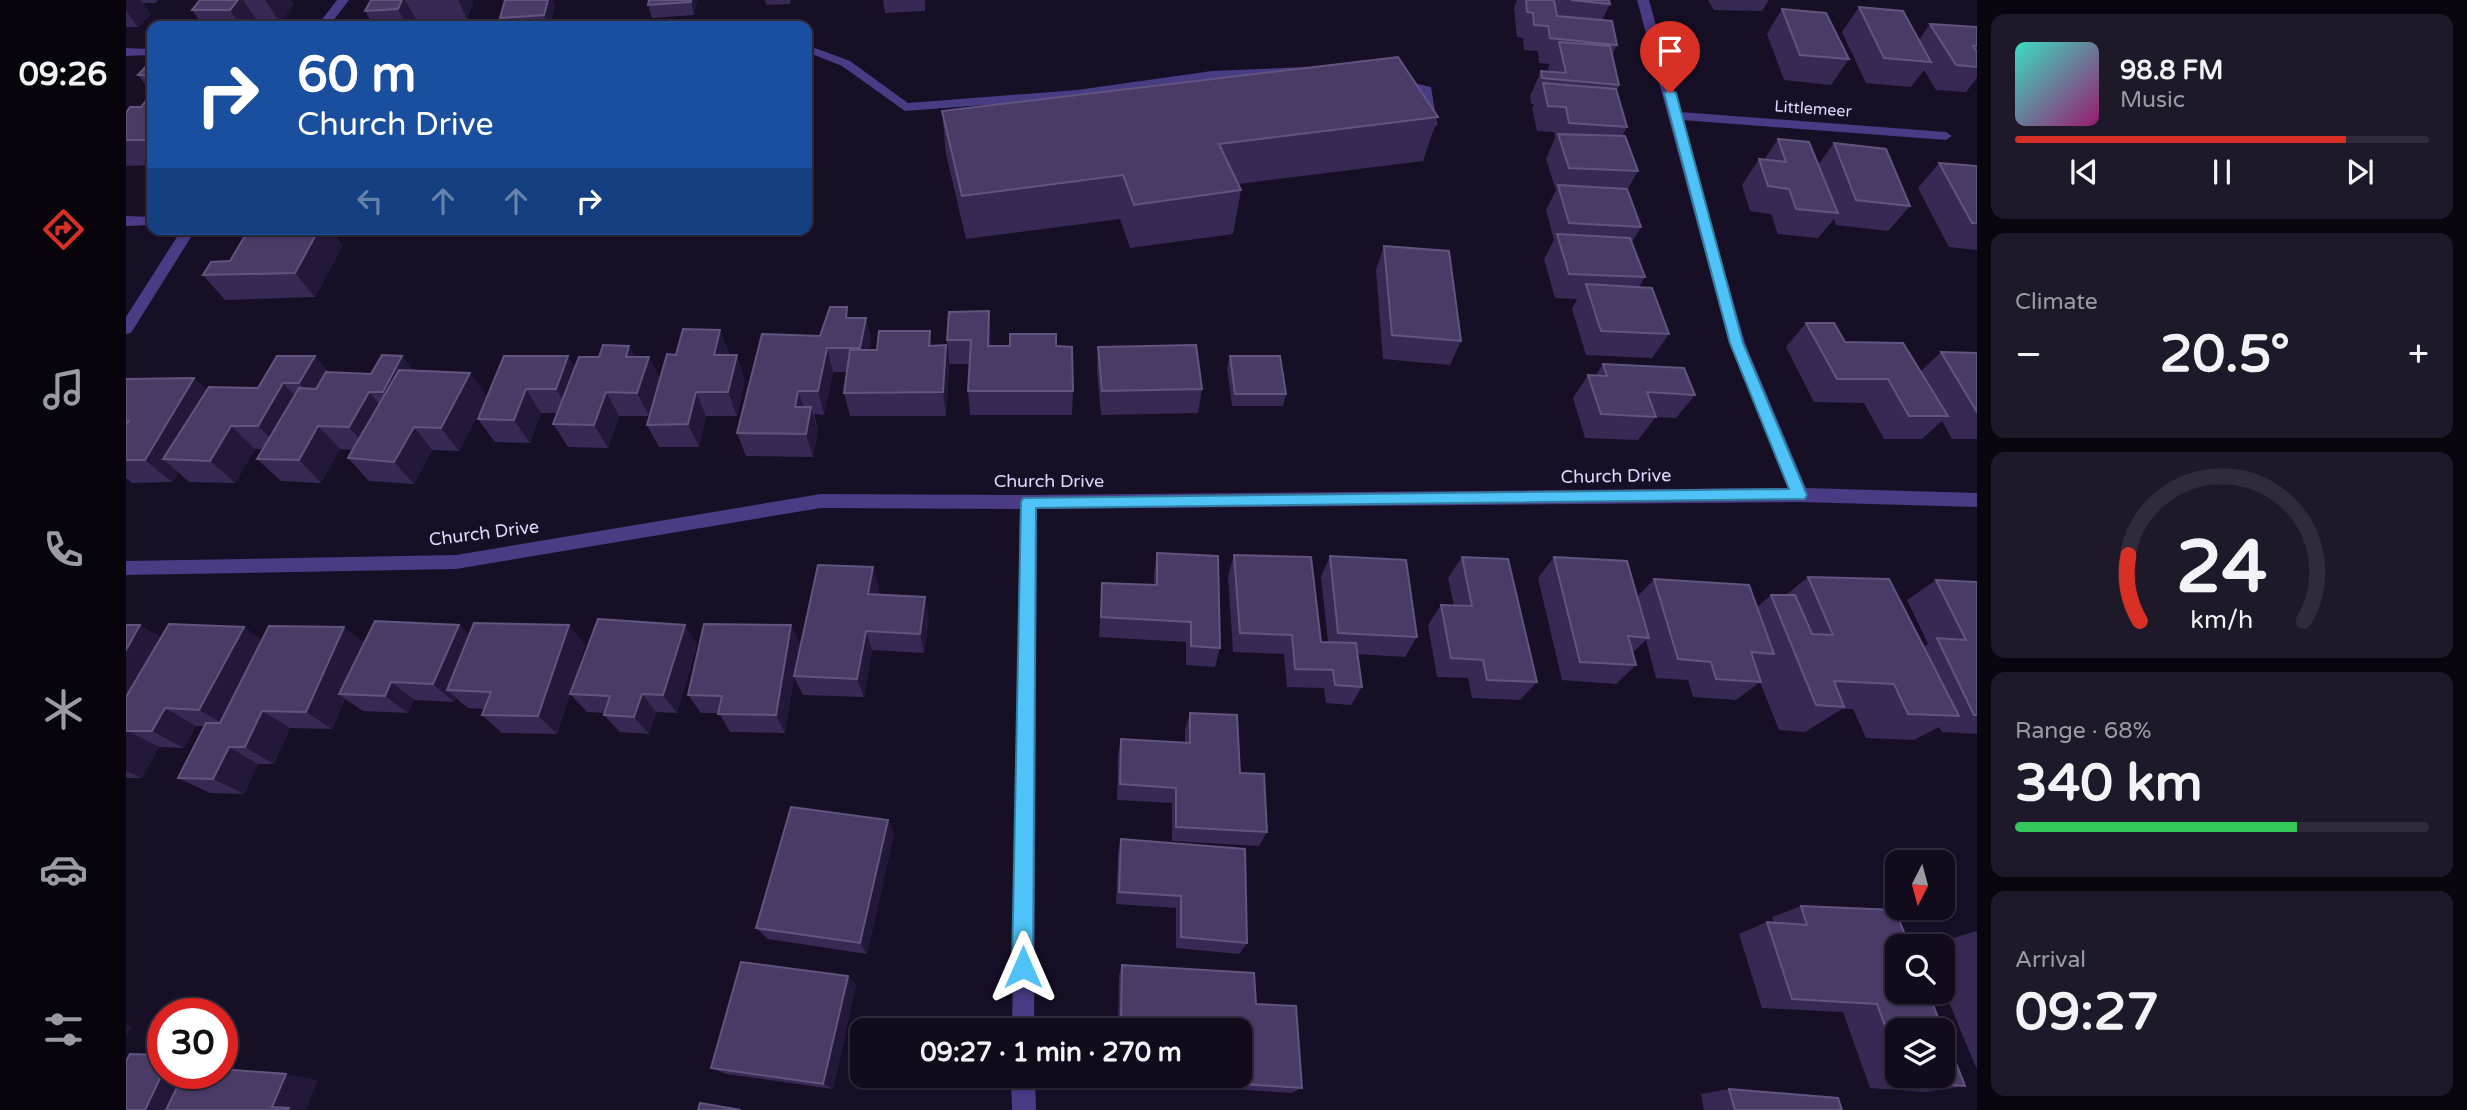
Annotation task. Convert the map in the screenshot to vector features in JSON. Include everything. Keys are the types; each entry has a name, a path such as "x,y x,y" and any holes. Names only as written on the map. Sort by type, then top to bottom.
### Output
{"street":[{"path":"327,21 343,0"},
{"path":"1643,0 1677,116 1737,343 1800,495"},
{"path":"812,50 863,76 905,107 1077,94 1212,75 1283,70 1318,72"},
{"path":"126,52 147,52"},
{"path":"1390,82 1427,90 1431,130"},
{"name":"Littlemeer","path":"1677,116 1946,136"},
{"path":"126,221 147,221"},
{"path":"126,329 185,235"},
{"name":"Church Drive","path":"126,568 456,562 821,501 1028,502 1800,495 1977,500"},
{"path":"1023,1018 1028,502"},
{"path":"1024,1088 1024,1110"}],"building":[{"path":"200,0 238,0 230,10 192,10"},
{"path":"371,0 402,0 398,9 365,11"},
{"path":"505,0 548,0 544,15 500,18"},
{"path":"649,0 691,0 691,2 648,5"},
{"path":"1526,0 1554,0 1557,16 1612,21 1617,45 1550,38 1548,26 1534,25 1533,13 1527,12"},
{"path":"1571,0 1609,0 1610,4"},
{"path":"1859,7 1903,11 1931,62 1884,58"},
{"path":"1782,9 1826,13 1849,59 1800,55"},
{"path":"1930,24 1977,27 1977,46 1973,46 1977,52 1977,67 1956,65"},
{"path":"1559,42 1610,46 1619,85 1542,78 1541,71 1566,73"},
{"path":"1398,57 1438,117 1219,144 1241,190 1134,205 1123,175 962,196 942,111"},
{"path":"147,65 147,76 138,75"},
{"path":"1543,83 1616,89 1627,127 1569,123 1566,107 1548,106"},
{"path":"147,99 147,140 126,140 126,113 130,107 141,107"},
{"path":"1558,134 1625,136 1638,171 1569,168"},
{"path":"1778,139 1809,142 1838,213 1796,209 1789,189 1768,186 1759,159 1786,162"},
{"path":"1834,143 1886,149 1910,206 1856,200"},
{"path":"1939,163 1977,166 1977,223 1972,223"},
{"path":"1558,185 1627,189 1641,227 1569,223"},
{"path":"1557,234 1630,238 1645,277 1569,274"},
{"path":"245,235 316,235 295,273 203,275 211,262 230,261"},
{"path":"1384,246 1449,251 1461,341 1392,335"},
{"path":"1586,284 1652,288 1669,334 1601,331"},
{"path":"830,307 847,307 846,318 866,318 860,348 827,348 818,391 798,391 795,407 811,407 806,434 737,433 762,334 820,336"},
{"path":"989,311 988,346 1010,346 1010,334 1056,334 1056,346 1072,347 1073,391 968,391 971,340 947,340 949,312"},
{"path":"1806,323 1834,323 1845,342 1903,343 1948,416 1909,416 1888,379 1837,379"},
{"path":"683,329 720,330 714,355 737,355 728,392 696,392 688,424 647,425 667,354 676,355"},
{"path":"879,331 930,331 929,346 946,345 943,392 844,393 850,350 877,350"},
{"path":"603,345 629,346 626,357 649,357 637,393 606,392 594,425 553,424 579,357 599,357"},
{"path":"1196,345 1202,389 1102,391 1098,347"},
{"path":"1941,352 1977,353 1977,412"},
{"path":"382,355 402,356 383,392 369,392 349,427 318,426 299,460 257,459 299,388 316,389 326,372 371,374"},
{"path":"277,356 315,356 299,383 283,383 258,426 231,426 210,461 163,459 209,387 258,388"},
{"path":"504,356 568,356 556,389 526,389 514,420 478,419"},
{"path":"1230,356 1280,356 1286,394 1235,394"},
{"path":"1603,364 1684,368 1695,395 1647,392 1656,417 1601,414 1588,375 1607,376"},
{"path":"399,370 470,373 441,428 414,427 394,462 348,458"},
{"path":"194,378 145,460 126,460 126,425 129,421 126,421 126,379"},
{"path":"1157,553 1218,556 1220,648 1191,646 1191,622 1101,617 1102,583 1157,585"},
{"path":"1234,555 1311,557 1321,642 1356,643 1362,687 1335,685 1333,670 1295,669 1292,635 1240,633"},
{"path":"1330,556 1406,560 1417,637 1338,633"},
{"path":"1462,557 1508,559 1537,682 1487,680 1483,660 1451,658 1441,605 1472,606"},
{"path":"1554,557 1627,561 1649,638 1628,636 1636,665 1580,662"},
{"path":"818,565 873,567 868,594 925,597 920,634 866,631 857,679 794,676"},
{"path":"1808,577 1889,579 1959,716 1908,714 1894,684 1834,681 1844,707 1816,705 1771,595 1795,595 1812,634 1833,635"},
{"path":"1654,579 1749,585 1774,654 1751,652 1761,682 1716,679 1711,662 1678,659"},
{"path":"1936,580 1977,582 1977,715 1974,715 1937,638 1966,640"},
{"path":"598,619 685,625 663,695 642,694 634,717 604,715 610,696 570,694"},
{"path":"375,621 459,625 433,684 391,682 385,696 339,694"},
{"path":"474,623 569,625 538,716 482,715 491,692 447,690"},
{"path":"169,624 244,627 199,710 165,708 152,731 126,731 126,697"},
{"path":"704,624 791,625 776,715 718,714 722,696 688,695"},
{"path":"126,625 140,625 126,650"},
{"path":"269,626 344,627 306,712 262,711 245,747 229,747 213,779 178,778 206,723 220,723"},
{"path":"1190,713 1237,715 1240,773 1264,774 1267,832 1176,827 1176,788 1120,784 1121,739 1190,743"},
{"path":"791,807 888,820 860,943 756,928"},
{"path":"1121,839 1245,849 1247,943 1181,937 1181,896 1119,892"},
{"path":"1801,906 1885,910 1885,920 1899,920 1905,934 1885,934 1885,1004 1933,1004 1938,1018 1885,1018 1885,1026 1877,1004 1792,999 1767,922 1807,925"},
{"path":"741,962 848,976 823,1084 711,1068"},
{"path":"1122,965 1254,973 1256,1004 1296,1006 1302,1088 1252,1085 1252,1018 1121,1018"},
{"path":"130,1054 147,1055 147,1089 155,1089 145,1110 126,1110 126,1061"},
{"path":"1955,1061 1965,1086 1955,1085"},
{"path":"238,1070 286,1074 272,1107 289,1108 288,1110 166,1110 176,1089 238,1089"},
{"path":"1729,1089 1838,1098 1842,1110 1735,1110"},
{"path":"700,1103 741,1110 698,1110"}],"route":[{"path":"1023,967 1028,502 1800,495 1737,343 1670,93"}]}
